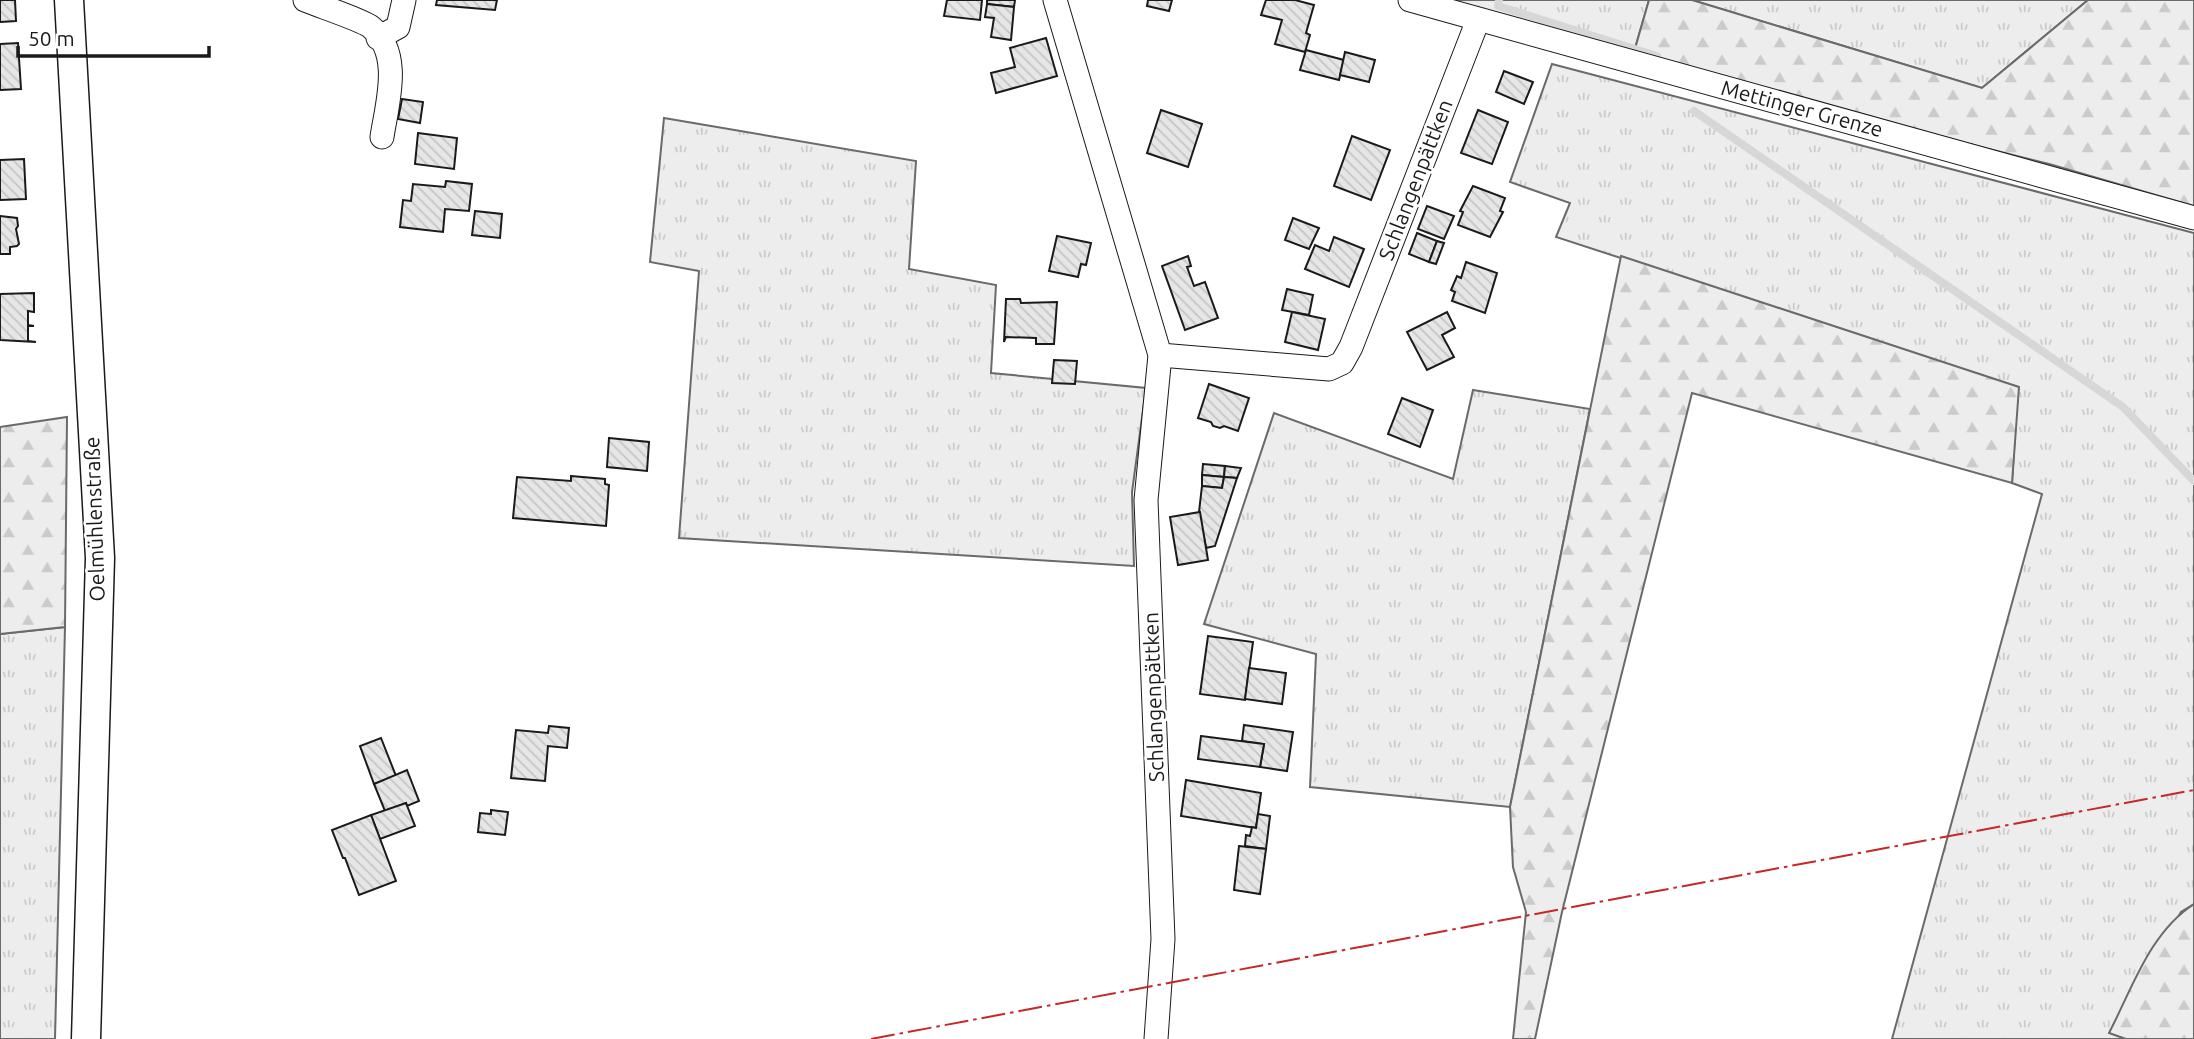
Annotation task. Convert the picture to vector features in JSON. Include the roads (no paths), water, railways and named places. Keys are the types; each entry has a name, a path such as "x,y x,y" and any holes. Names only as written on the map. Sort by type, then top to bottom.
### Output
{"street":[{"name":"Oelmühlenstraße","path":"69,0 100,558 86,1039"},
{"path":"305,0 371,27 386,48 391,76 382,137"},
{"path":"378,37 398,27 404,0"},
{"name":"Schlangenpättken","path":"1055,0 1160,355 1146,500 1163,939 1156,1039"},
{"name":"Mettinger Grenze","path":"1410,0 2194,218"},
{"name":"Schlangenpättken","path":"1160,355 1329,369 1342,363 1351,347 1478,20"}],"waterway":[{"path":"1499,0 1498,6 1657,56"},
{"path":"1694,111 2123,407 2194,481"}]}
